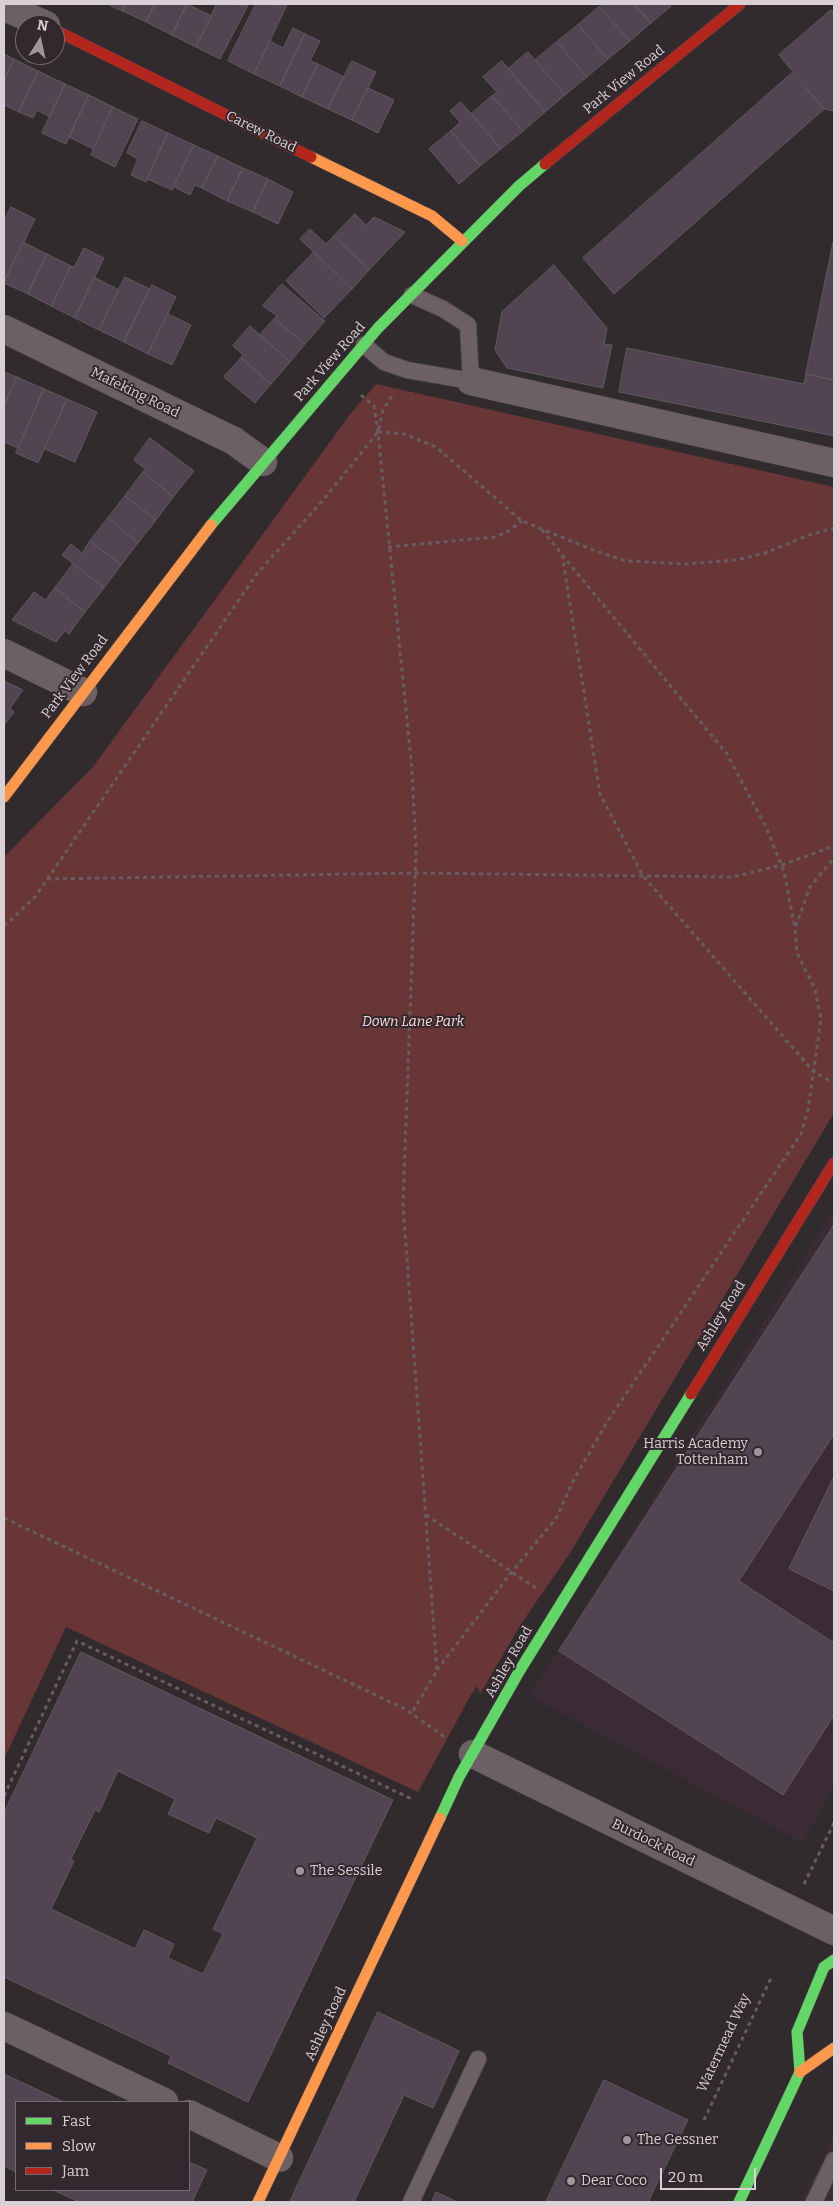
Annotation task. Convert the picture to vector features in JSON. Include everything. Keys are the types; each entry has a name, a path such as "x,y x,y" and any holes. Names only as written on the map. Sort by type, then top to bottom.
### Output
{"street":[{"name":"Park View Road","path":"4,797 191,549 364,345 462,241 519,186 740,4"},
{"path":"4,7 23,15"},
{"name":"Carew Road","path":"65,35 432,216 462,241"},
{"name":"Mafeking Road","path":"4,329 234,441 263,462"},
{"path":"471,381 834,463"},
{"path":"4,653 83,692"},
{"name":"Ashley Road","path":"258,2202 455,1786 566,1596 834,1163"},
{"name":"Burdock Road","path":"473,1754 834,1931"},
{"path":"742,2201 800,2072 798,2032 824,1967 834,1960"},
{"path":"4,2026 162,2101"},
{"path":"800,2072 834,2048"},
{"path":"190,2114 279,2158"}],"lane":[{"path":"364,345 384,362 422,373 471,381 468,325 444,309 412,295"},
{"path":"411,2202 478,2059"},
{"path":"814,2202 834,2160"}],"path":[{"path":"384,362 372,375 360,394 374,406 378,432 388,547 412,770 415,873 403,1204 436,1671"},
{"path":"4,926 35,897 256,574 324,499 378,432 383,410 390,399"},
{"path":"378,432 404,434 436,447 522,521 626,561 687,564 736,560 765,553 809,535 834,528"},
{"path":"388,547 495,537 507,532 522,521"},
{"path":"411,1714 436,1671 557,1517 572,1483 607,1422 801,1134 808,1110 820,1037 819,1003 797,954 795,928 782,865 766,826 726,754 542,530"},
{"path":"562,554 600,794 643,876 814,1072 834,1083"},
{"path":"47,879 415,873 733,877 782,865 834,846"},
{"path":"795,928 810,887 834,858"},
{"path":"426,1515 541,1592"},
{"path":"4,1518 411,1714 473,1754"},
{"path":"4,1796 77,1641 415,1800"},
{"path":"801,1889 834,1823"},
{"name":"Watermead Way","path":"704,2120 771,1978"}],"shaded area":[{"name":"Harris Academy Tottenham","path":"834,1209 834,1785 803,1843 529,1696"},
{"path":"834,2134 834,2202 801,2202 831,2140"}],"green space":[{"name":"Down Lane Park","path":"376,384 834,487 834,1113 570,1553 521,1624 480,1694 477,1686 471,1695 418,1792 66,1627 4,1759 4,857 93,767 351,413"}],"building":[{"path":"108,4 126,4 123,11"},
{"path":"126,4 155,4 146,22 123,11"},
{"path":"155,4 187,4 172,35 146,22"},
{"path":"187,4 212,16 196,47 172,35"},
{"path":"217,4 248,5 220,59 196,47"},
{"path":"256,4 287,5 254,74 228,61"},
{"path":"603,4 634,4 651,23 630,41 599,7"},
{"path":"634,4 669,4 671,6 651,23"},
{"path":"599,7 630,41 608,59 578,25"},
{"path":"831,10 834,12 834,111 824,109 779,55"},
{"path":"578,25 608,59 587,77 557,42"},
{"path":"293,28 305,34 280,86 254,74 270,41 283,48"},
{"path":"305,34 320,41 310,61 318,64 302,97 280,86"},
{"path":"557,42 587,77 565,95 535,60"},
{"path":"528,52 565,95 545,112 508,69"},
{"path":"4,54 14,59 4,81"},
{"path":"14,59 15,65 26,65 38,71 19,112 4,105 4,81"},
{"path":"352,61 376,72 352,120 328,109"},
{"path":"502,61 545,112 523,131 492,96 497,92 483,77"},
{"path":"318,64 344,77 328,109 302,97"},
{"path":"38,71 65,84 50,117 37,110 33,118 19,112"},
{"path":"792,73 824,109 614,294 583,258"},
{"path":"65,84 89,95 66,144 42,133"},
{"path":"368,88 394,100 378,133 352,120"},
{"path":"89,95 113,107 93,149 69,137"},
{"path":"492,96 523,131 501,149 471,114"},
{"path":"461,102 501,149 480,166 451,131 460,122 450,111"},
{"path":"113,107 138,119 115,167 91,155"},
{"path":"142,121 168,133 146,182 131,175 138,159 127,153"},
{"path":"451,131 480,166 459,184 429,149"},
{"path":"168,133 194,145 172,190 147,179"},
{"path":"194,145 218,156 202,188 195,185 190,195 174,187"},
{"path":"218,156 243,168 227,201 202,188"},
{"path":"243,168 268,179 253,212 227,201"},
{"path":"268,179 293,192 278,224 253,212"},
{"path":"11,207 35,219 4,283 4,222"},
{"path":"355,214 366,225 374,217 405,232 369,270 334,236"},
{"path":"310,229 326,244 334,236 369,270 352,289 300,239"},
{"path":"834,238 834,380 806,374"},
{"path":"23,242 47,254 28,294 4,283"},
{"path":"84,248 104,258 75,318 51,306 71,266 74,267"},
{"path":"314,252 352,289 324,318 286,281"},
{"path":"47,254 71,266 51,306 28,294"},
{"path":"554,265 607,328 604,344 612,345 603,388 507,368 495,350 502,312"},
{"path":"94,277 119,290 99,330 75,318"},
{"path":"125,277 150,289 124,342 99,330"},
{"path":"282,284 325,321 305,344 274,319 277,316 263,306"},
{"path":"152,285 176,297 148,354 124,342"},
{"path":"168,314 191,325 172,365 148,354"},
{"path":"274,319 305,344 290,362 260,335"},
{"path":"250,326 290,362 271,384 241,358 243,355 233,346"},
{"path":"627,348 804,384 806,374 834,380 834,436 619,392"},
{"path":"241,358 271,384 255,403 224,377"},
{"path":"4,372 17,377 4,406"},
{"path":"17,377 44,389 18,448 4,442 4,406"},
{"path":"44,389 67,399 38,463 16,453"},
{"path":"67,399 97,412 75,462 45,449"},
{"path":"150,438 194,471 173,497 143,472 145,469 134,460"},
{"path":"143,472 173,497 156,520 125,496"},
{"path":"125,496 156,520 138,543 108,518"},
{"path":"108,518 138,543 121,565 90,541"},
{"path":"90,541 121,565 104,588 62,555 71,544 82,553"},
{"path":"73,564 104,588 85,612 55,588"},
{"path":"55,588 85,612 69,634 65,631 56,642 12,620 34,592 45,600"},
{"path":"4,681 23,690 10,708 14,712 4,725"},
{"name":"Harris Academy Tottenham","path":"834,1225 834,1434 739,1581 834,1643 834,1715 783,1795 559,1651"},
{"path":"834,1477 834,1591 789,1569"},
{"name":"The Sessile","path":"81,1652 393,1800 248,2102 168,2063 171,2056 4,1977 4,1813","holes":["118,1771 175,1799 168,1814 209,1833 216,1818 257,1838 213,1929 223,1934 203,1974 168,1958 174,1944 144,1930 135,1949 51,1909 74,1861 71,1859 95,1810 99,1812"]},
{"path":"378,2012 459,2051 433,2108 404,2095 354,2202 290,2202"},
{"path":"4,2074 62,2101 15,2101 15,2172 4,2166"},
{"name":"The Gessner","path":"604,2080 688,2120 648,2202 546,2202"},
{"path":"190,2162 207,2170 192,2202 79,2202 55,2191 190,2191"},
{"path":"436,2192 457,2202 432,2202"}],"traffic: fast":[{"path":"211,525 378,328 519,186 545,164"},
{"path":"440,1818 459,1777 520,1670 691,1394"},
{"path":"739,2202 800,2072 797,2032 824,1967 834,1960"}],"traffic: slow":[{"path":"311,157 432,216 462,241"},
{"path":"4,797 211,525"},
{"path":"258,2202 440,1818"},
{"path":"800,2072 834,2048"}],"traffic: jam":[{"path":"545,164 740,4"},
{"path":"65,35 311,157"},
{"path":"691,1394 834,1163"}],"place":[{"name":"Harris Academy Tottenham","path":"758,1452"},
{"name":"The Sessile","path":"300,1871"},
{"name":"The Gessner","path":"627,2140"},
{"name":"Dear Coco","path":"571,2181"}]}
